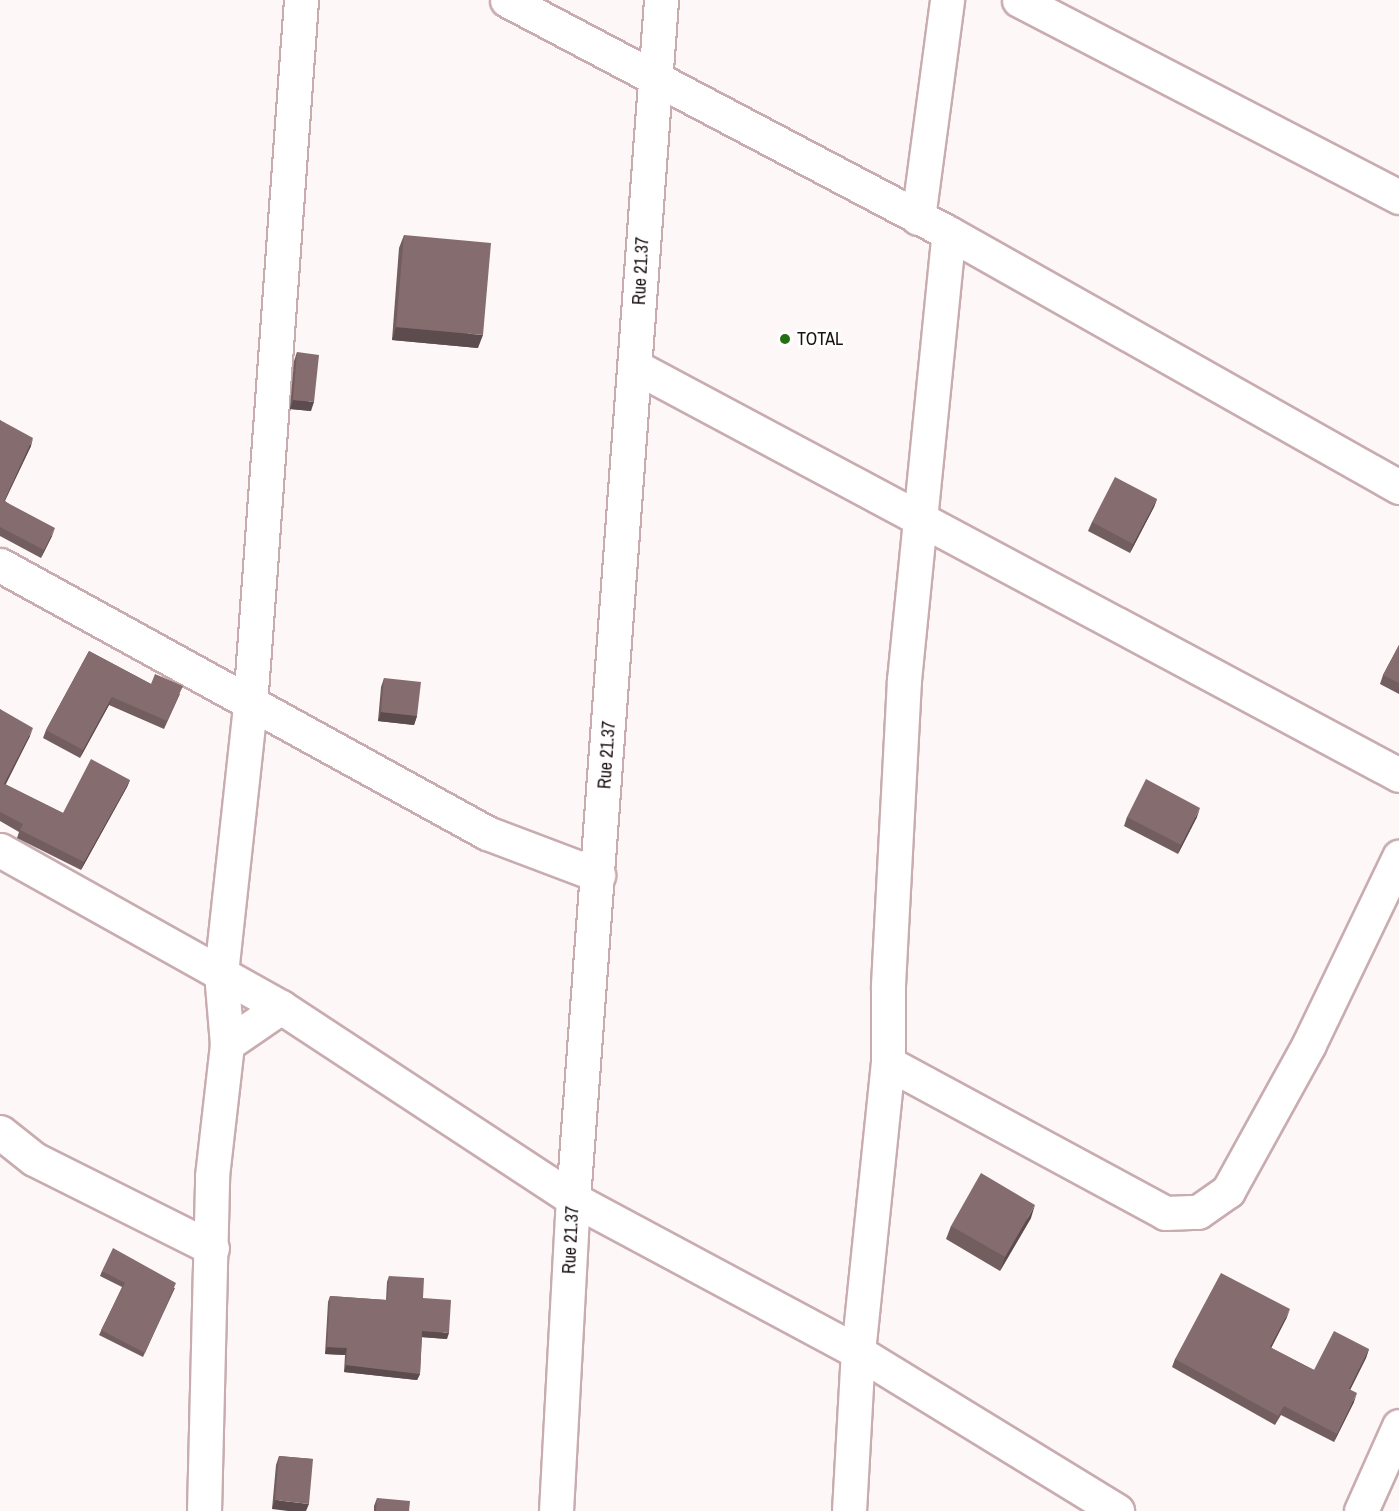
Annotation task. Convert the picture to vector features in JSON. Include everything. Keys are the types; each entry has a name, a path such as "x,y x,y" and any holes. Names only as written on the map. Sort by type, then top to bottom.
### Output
{"street":[{"path":"204,1511 212,1176 226,1044 221,974 250,705 301,0"},
{"path":"507,0 653,80 949,233 1399,487"},
{"name":"Rue 21.37","path":"556,1511 573,1200 636,367 653,80 662,0"},
{"path":"918,218 947,0"},
{"path":"1019,0 1399,197"},
{"path":"849,1511 858,1352 888,1063 888,985 904,680 949,233"},
{"path":"636,367 1399,776"},
{"path":"0,565 250,705 487,833 598,875"},
{"path":"0,850 281,1007 573,1200 858,1352 1117,1511"},
{"path":"888,1063 1165,1213 1198,1212 1228,1191 1309,1044 1399,857"},
{"path":"226,1044 281,1007"},
{"path":"0,1132 34,1159 212,1248"},
{"path":"1361,1511 1399,1426"}],"building":[{"path":"404,235 491,243 483,335 396,327"},
{"path":"297,352 319,355 314,402 293,400"},
{"path":"0,420 33,438 4,501 55,528 44,550 0,527"},
{"path":"1115,477 1157,499 1133,544 1092,522"},
{"path":"1399,645 1399,683 1383,675"},
{"path":"89,651 151,684 155,674 183,686 167,721 112,697 83,750 46,730"},
{"path":"384,678 421,682 417,716 381,712"},
{"path":"0,709 33,728 4,784 63,813 91,759 130,780 84,862 20,830 23,824 0,812"},
{"path":"1146,779 1200,808 1181,845 1127,817"},
{"path":"981,1173 1035,1205 1005,1257 951,1226"},
{"path":"113,1248 176,1283 145,1353 101,1330 125,1283 102,1271"},
{"path":"1221,1273 1290,1309 1270,1347 1314,1370 1334,1331 1369,1349 1349,1389 1357,1393 1337,1434 1284,1406 1278,1416 1175,1359"},
{"path":"389,1276 424,1278 423,1298 451,1300 449,1333 422,1331 420,1374 346,1365 347,1348 327,1347 330,1296 387,1300"},
{"path":"279,1456 313,1459 309,1504 275,1500"},
{"path":"377,1498 410,1501 409,1511 376,1511"}],"place":[{"name":"TOTAL","path":"785,339"}]}
